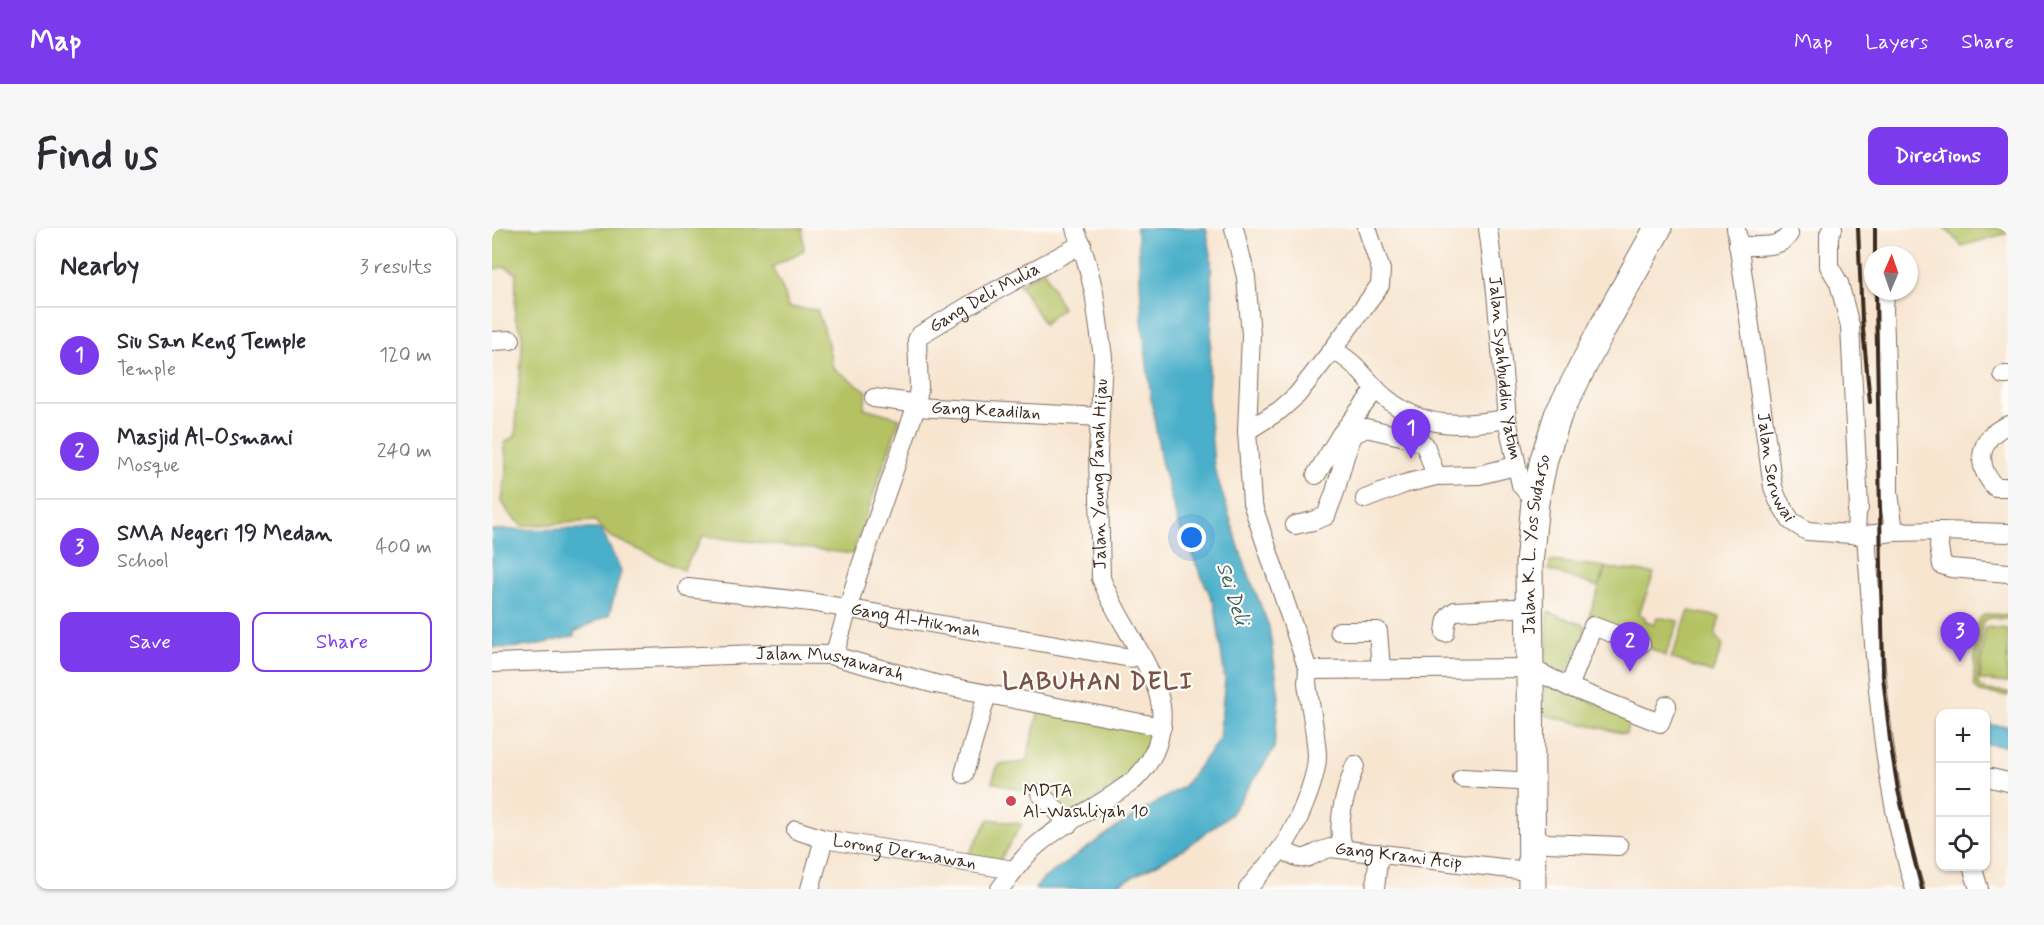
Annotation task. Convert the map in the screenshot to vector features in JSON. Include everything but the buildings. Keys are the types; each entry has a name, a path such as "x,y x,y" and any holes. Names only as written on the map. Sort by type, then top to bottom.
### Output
{"highway":[{"name":"Jalan K. L. Yos Sudarso","path":"1524,883 1532,836 1523,668 1514,608 1513,567 1524,484 1549,399 1638,228"},
{"name":"Jalan K. L. Yos Sudarso","path":"1524,883 1517,781 1529,564 1524,484 1544,459 1558,415 1658,228"}],"street":[{"path":"1234,228 1245,277 1251,335 1247,431 1252,504 1308,670 1307,683 1317,759 1304,805 1281,849 1248,889"},
{"path":"1247,431 1280,410 1297,395 1380,285 1381,270 1367,228"},
{"name":"Jalan Syahbuddin Yatim","path":"1488,228 1507,419 1524,484"},
{"path":"1833,228 1829,234 1829,266 1839,283 1850,326 1858,468 1859,508 1857,511 1875,674 1893,805 1915,889"},
{"path":"1737,237 1777,245 1785,241 1789,234"},
{"name":"Gang Deli Mulia","path":"916,407 919,387 917,340 920,336 1078,236"},
{"name":"Jalan Young Panah Hijau","path":"1000,889 1041,841 1110,798 1137,777 1152,755 1162,728 1158,693 1101,578 1098,466 1103,357 1097,308 1078,236"},
{"name":"Jalan Seruwai","path":"1737,237 1773,487 1791,521 1808,531 1861,535 1940,531 2008,533"},
{"path":"1885,300 1889,492 1894,532"},
{"path":"492,341 511,340"},
{"path":"1333,349 1356,367 1388,400 1428,421 1446,425 1507,419"},
{"path":"1316,475 1341,434 1376,389"},
{"name":"Gang Keadilan","path":"874,398 912,403 916,407 1100,417"},
{"path":"834,656 858,574 916,407"},
{"path":"2008,425 1992,435 1986,443 1982,461 1988,480 1995,487 2008,487"},
{"path":"1296,525 1326,516 1353,435 1366,428 1414,439 1425,445 1436,476"},
{"path":"1365,499 1404,484 1436,476 1479,475 1524,484"},
{"path":"1940,531 1939,547 1942,565 1951,568 2008,573"},
{"name":"Gang Al-Hikmah","path":"688,588 810,602 1131,658 1141,655"},
{"path":"1445,633 1447,618 1455,611 1514,608"},
{"path":"1569,687 1593,626 1641,645"},
{"path":"1339,631 1378,632 1381,669"},
{"name":"Jalan Musyawarah","path":"492,663 816,654 834,656 909,678 1162,728"},
{"path":"1308,670 1523,668 1660,723 1667,705"},
{"path":"964,774 987,694"},
{"path":"1344,849 1341,842 1340,823 1354,765"},
{"path":"1462,778 1517,781"},
{"path":"1990,778 2008,782"},
{"path":"1040,793 1069,824"},
{"name":"Lorong Dermawan","path":"796,830 824,839 1014,870"},
{"path":"1532,836 1546,843 1619,846"},
{"path":"810,889 824,839"},
{"name":"Gang Krani Acip","path":"1281,849 1299,860 1330,848 1379,853 1524,883"},
{"path":"1375,889 1379,853"},
{"path":"1973,871 1980,889"}],"green space":[{"path":"492,228 802,228 804,250 772,267 785,294 788,307 817,310 826,335 833,368 867,391 864,408 900,418 853,554 703,536 683,570 609,536 595,521 522,526 510,515 502,501 507,466 504,443 516,435 522,351 522,334 515,318 516,273 506,267 492,269"},
{"path":"1945,228 2008,228 2008,233 1962,246"},
{"path":"1044,270 1062,308 1044,324 1019,284"},
{"path":"1550,561 1605,567 1598,587 1549,570"},
{"path":"1606,568 1654,573 1639,614 1645,617 1645,621 1654,625 1657,617 1679,621 1665,656 1589,616"},
{"path":"1689,611 1720,617 1715,635 1723,645 1712,673 1671,658"},
{"path":"1548,612 1584,625 1585,632 1566,673 1550,667 1546,662"},
{"path":"1985,614 2008,615 2008,619 1989,618 1982,622 1978,684 1985,690 2008,692 2008,696 1980,692 1975,687 1976,626"},
{"path":"1985,627 2008,629 2007,683 1980,680"},
{"path":"1549,686 1630,716 1626,734 1544,715 1545,689"},
{"path":"1040,706 1154,730 1147,749 1130,775 1069,817 1035,794 992,782 998,765 1026,762"},
{"path":"989,819 1022,824 999,862 968,855"}],"water":[{"name":"Sei Deli","path":"1135,228 1206,228 1211,254 1212,316 1208,395 1214,467 1242,557 1269,627 1279,696 1274,749 1230,815 1179,852 1110,889 1035,889 1043,879 1117,827 1184,786 1219,740 1225,680 1215,606 1178,524 1161,460 1142,319 1138,237"},
{"path":"601,529 621,571 609,615 574,632 574,636 523,647 492,647 492,530"},
{"path":"1990,725 2008,726 2008,746 1990,744"}],"railway":[{"path":"1858,228 1862,319 1870,402"},
{"path":"1875,228 1875,246"},
{"path":"1876,300 1883,676 1898,790 1922,889"}],"place":[{"name":"Siu San Keng Temple","path":"1411,459"},
{"name":"SMA Negeri 19 Medan","path":"1960,662"},
{"name":"Masjid Al-Osmani","path":"1630,672"},
{"name":"MDTA Al-Washliyah 10","path":"1011,801"}],"district":[{"name":"LABUHAN DELI","path":"1098,682"}]}
